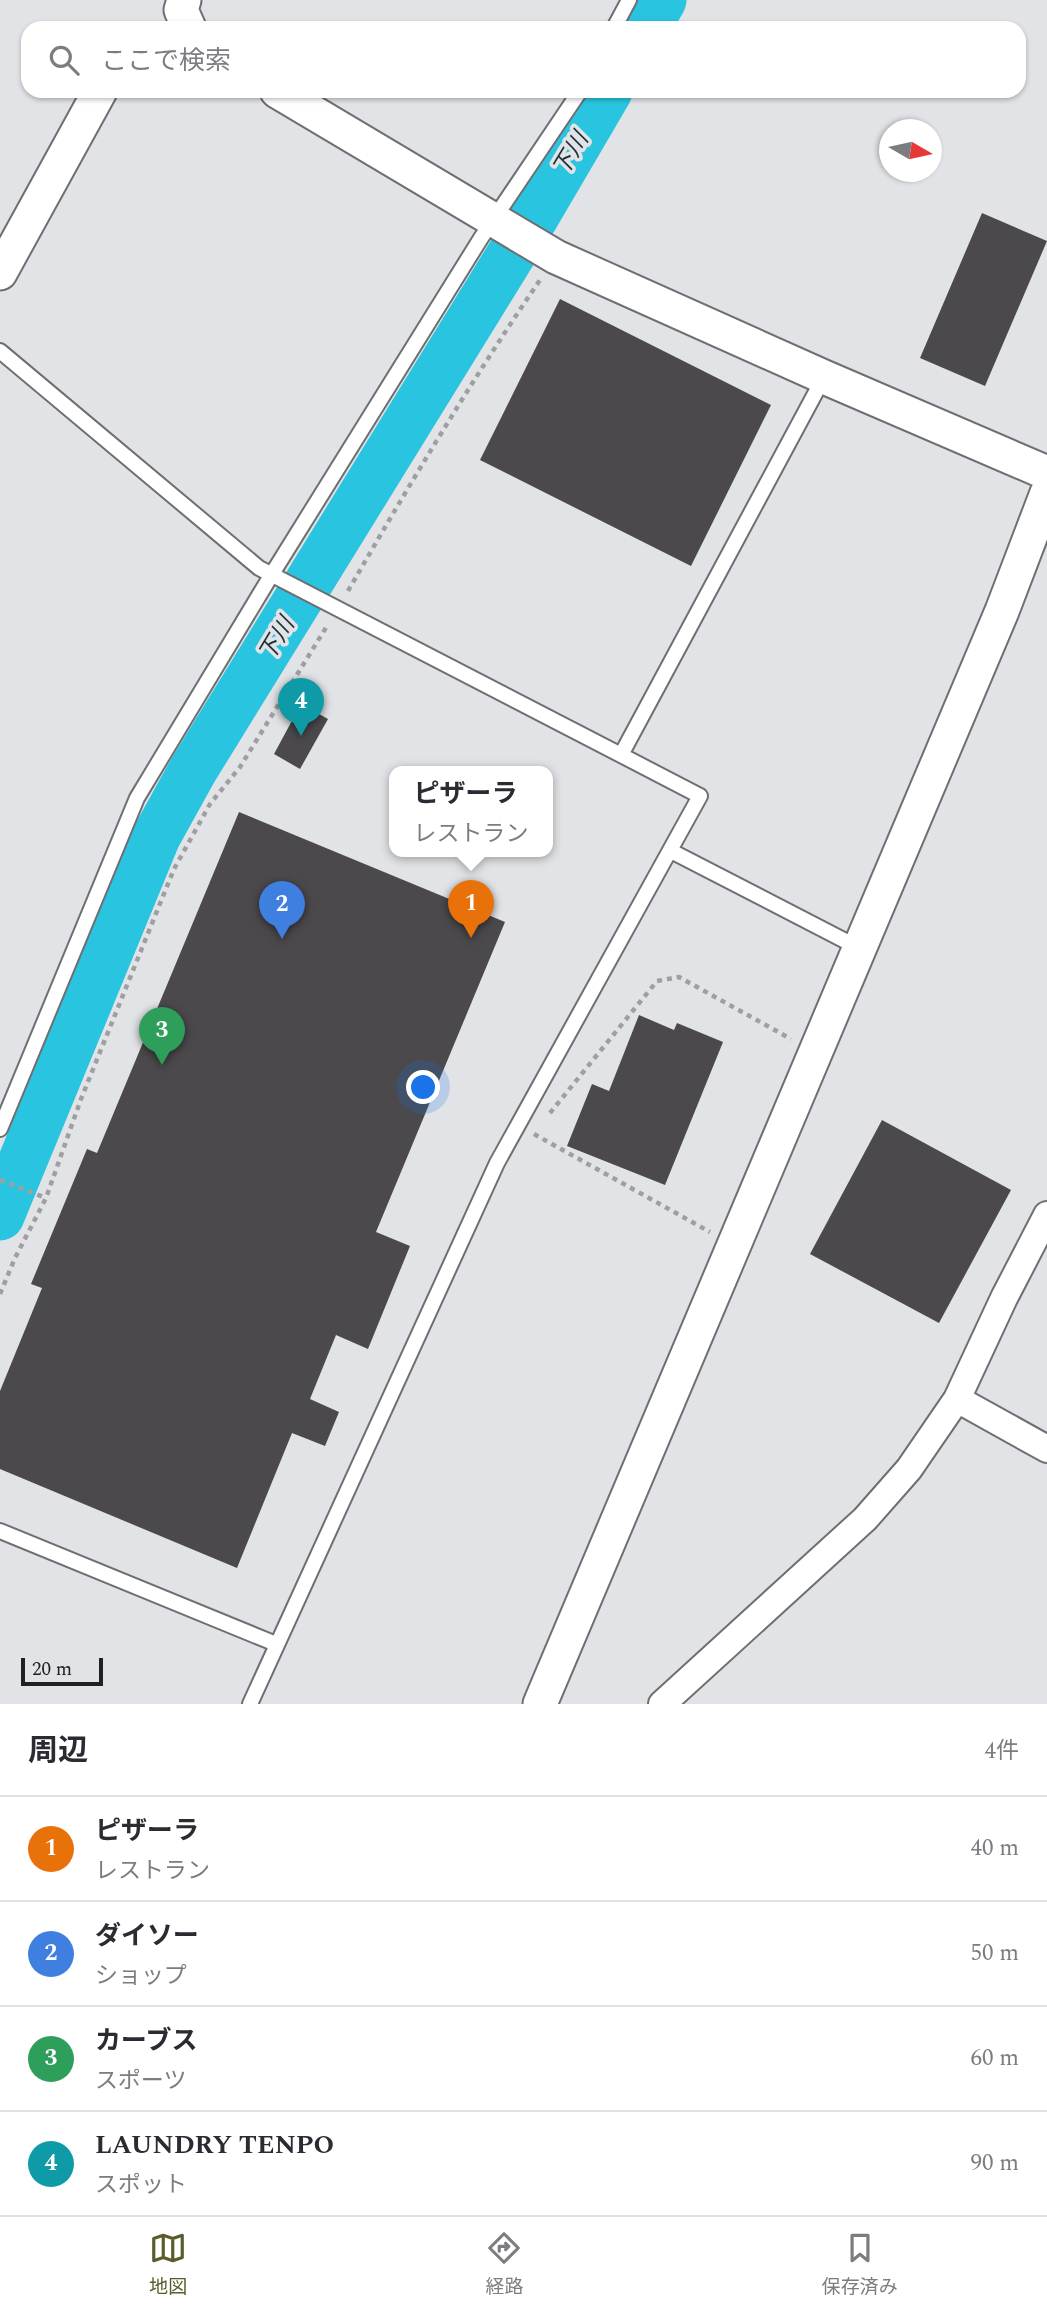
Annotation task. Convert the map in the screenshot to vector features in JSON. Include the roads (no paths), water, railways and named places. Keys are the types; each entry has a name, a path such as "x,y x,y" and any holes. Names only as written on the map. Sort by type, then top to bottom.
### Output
{"street":[{"path":"184,0 181,10 186,21"},
{"path":"0,273 96,98"},
{"path":"289,98 553,255 824,377 1047,473"},
{"path":"540,1704 1002,611 1047,493"},
{"path":"662,1704 865,1519 909,1469 957,1399 1004,1298 1047,1215"},
{"path":"957,1399 1047,1449"}],"lane":[{"path":"618,21 629,0"},
{"path":"0,1129 138,798 576,98"},
{"path":"0,351 259,568 700,796 497,1163 250,1704"},
{"path":"621,755 824,377"},
{"path":"670,851 860,948"},
{"path":"0,1531 276,1644"}],"waterway":[{"name":"下川","path":"650,21 662,0"},
{"name":"下川","path":"0,1216 156,837 193,770 533,219 604,98"}],"place":[{"name":"LAUNDRY TENPO","path":"301,736"},
{"name":"ピザーラ","path":"471,938"},
{"name":"ダイソー","path":"282,939"},
{"name":"カーブス","path":"162,1065"}]}
